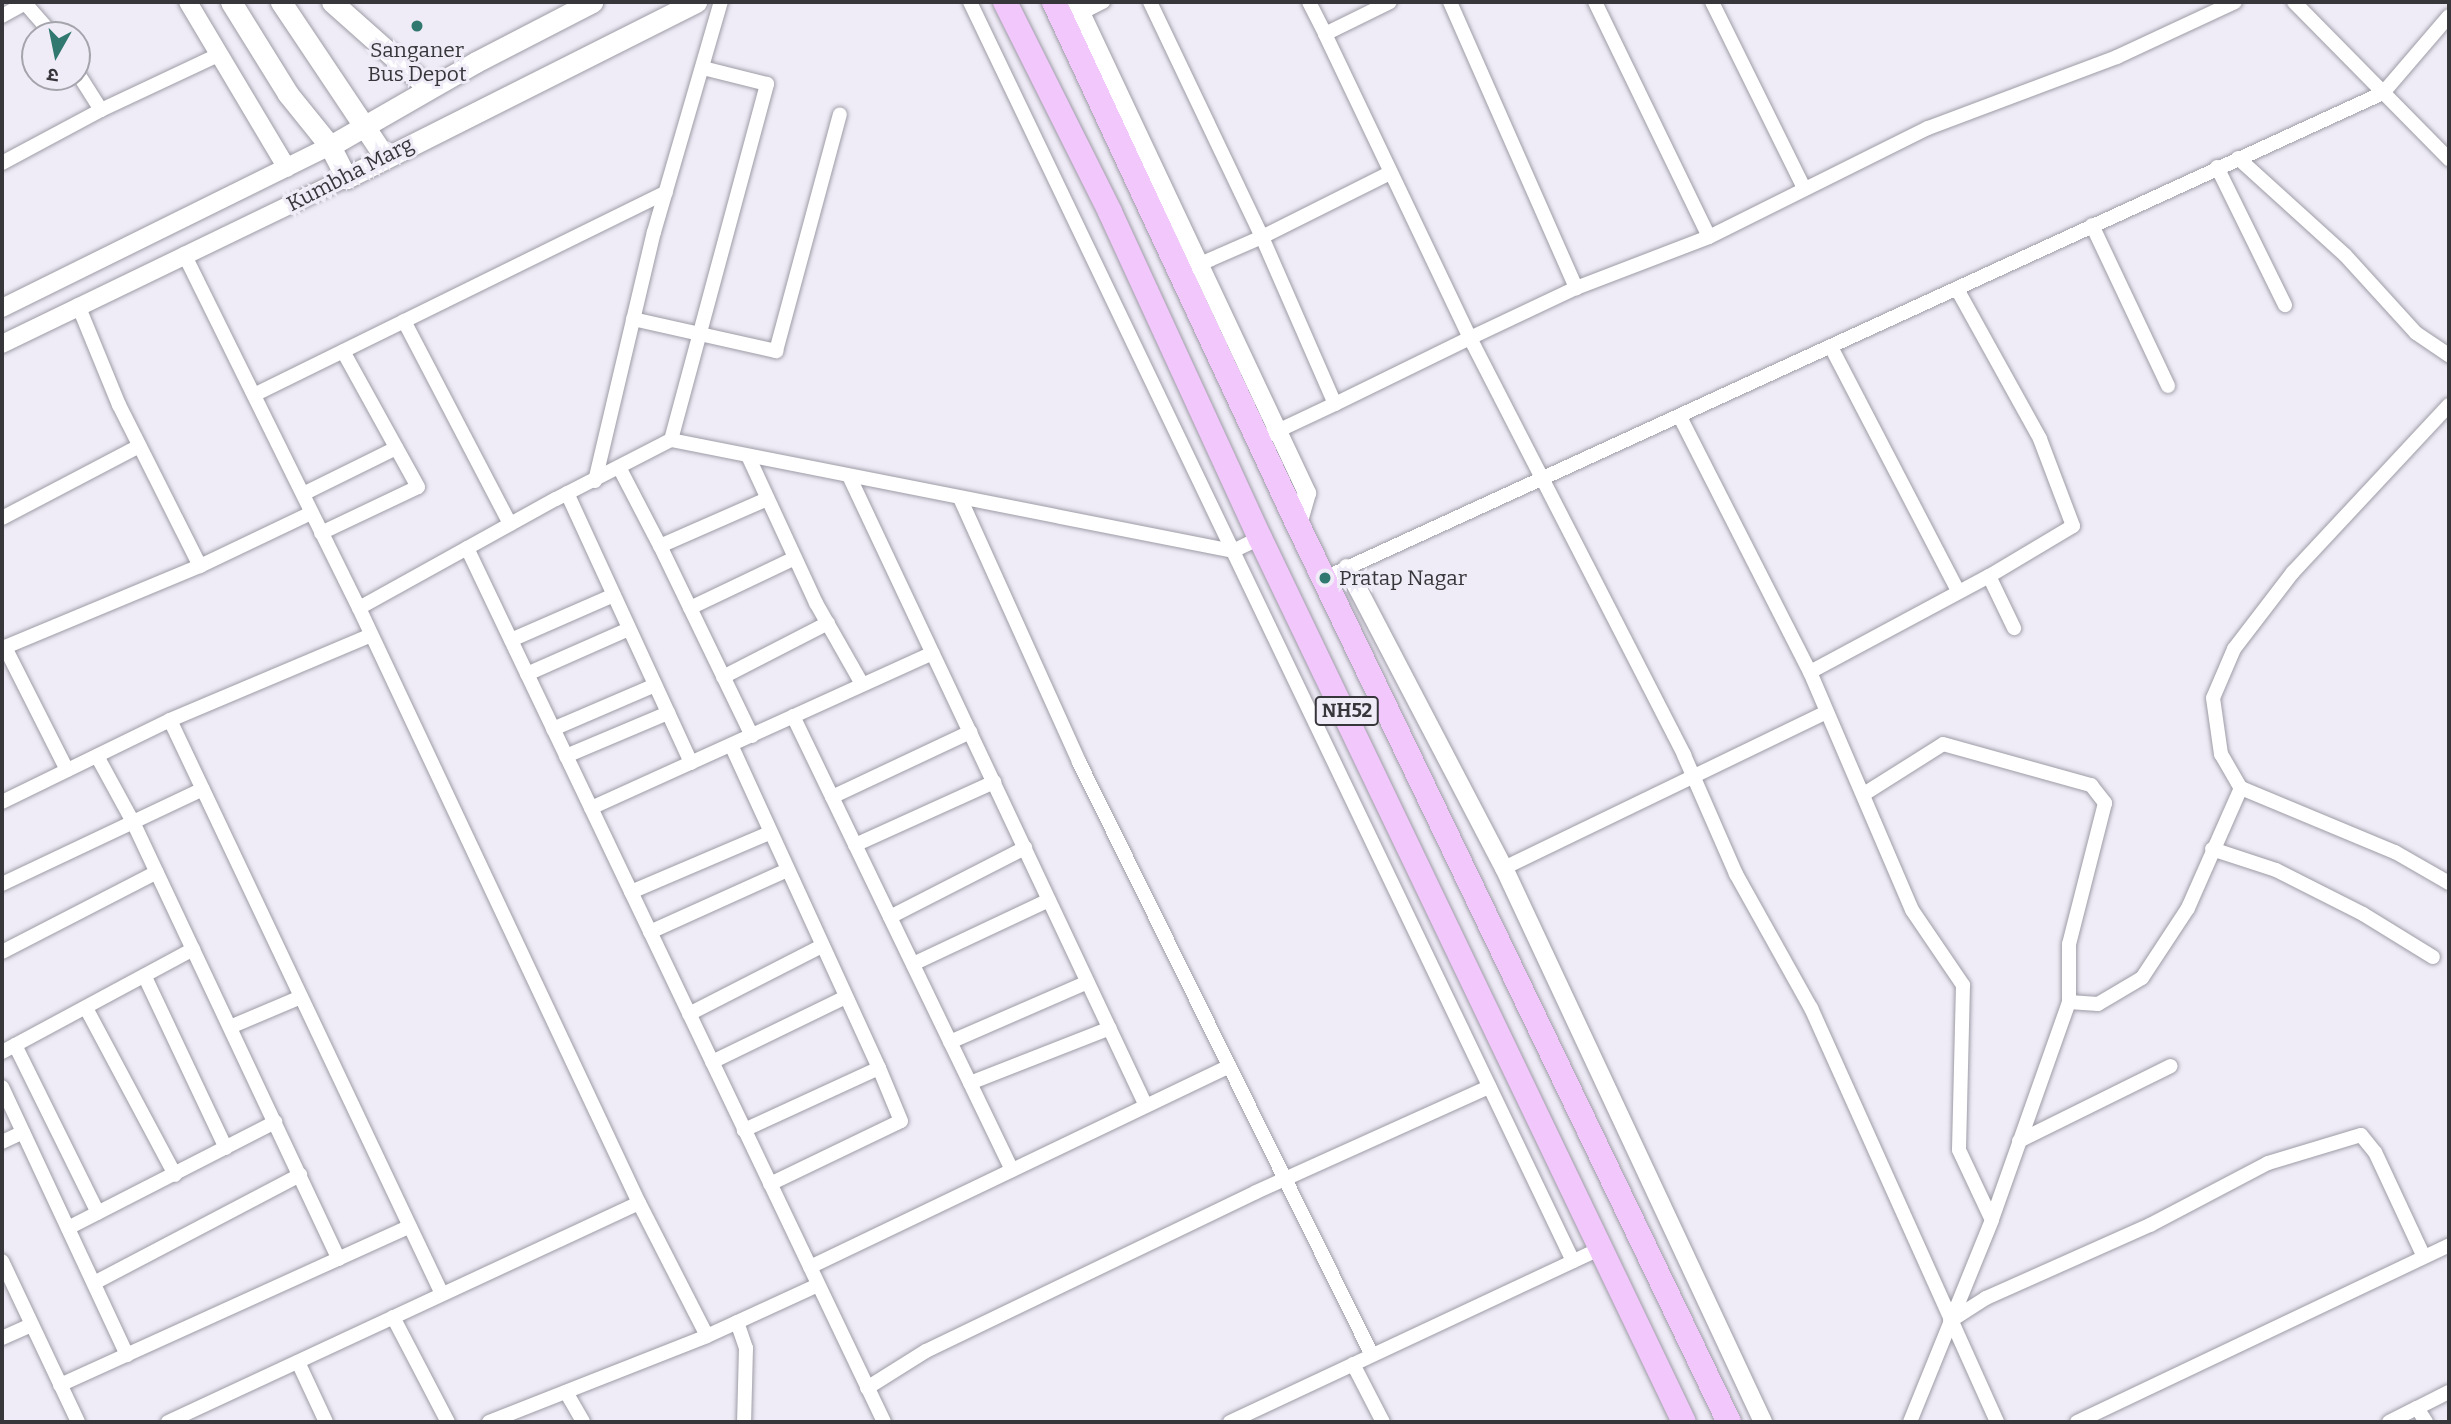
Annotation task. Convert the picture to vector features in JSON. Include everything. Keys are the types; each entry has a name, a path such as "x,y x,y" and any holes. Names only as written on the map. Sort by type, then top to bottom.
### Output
{"highway":[{"name":"NH52","path":"1005,2 1110,212 1261,538 1684,1422"},
{"name":"NH52","path":"1069,9 1268,435 1298,526 1336,573 1729,1422"}],"main road":[{"path":"231,2 288,94 330,146 346,178"},
{"path":"281,2 320,66 366,124 384,156"},
{"path":"332,2 429,88"},
{"name":"Kumbha Marg","path":"330,146 429,88 592,2"},
{"name":"Kumbha Marg","path":"346,178 384,156 696,2"}],"street":[{"path":"2,16 24,2 41,21"},
{"path":"188,2 287,168"},
{"path":"595,481 666,192 721,2"},
{"path":"971,2 1573,1261"},
{"path":"1069,9 1103,2"},
{"path":"1150,2 1262,237 1335,404"},
{"path":"1308,2 1388,174 1695,777 1736,874 1811,1008 1997,1422"},
{"path":"1325,34 1390,2"},
{"path":"1450,2 1576,288"},
{"path":"1595,2 1709,237"},
{"path":"1712,2 1804,188"},
{"path":"1268,435 1576,288 1709,237 1928,128 2117,57 2235,2"},
{"path":"2294,2 2449,159"},
{"path":"1763,1422 1504,868 1336,573 2383,93 2449,16"},
{"path":"2,163 101,110 220,54"},
{"path":"671,440 703,333 767,84 703,68"},
{"path":"89,91 101,110"},
{"path":"634,319 776,351 840,114"},
{"name":"Kumbha Marg","path":"2,308 330,146"},
{"path":"2238,158 2345,255 2416,333 2449,355"},
{"path":"2217,167 2285,305"},
{"path":"1190,268 1262,237 1388,174"},
{"name":"Kumbha Marg","path":"2,344 346,178"},
{"path":"254,395 666,192"},
{"path":"2092,225 2168,386"},
{"path":"184,254 359,608 639,1203 707,1336"},
{"path":"1810,672 1989,576 2073,526 2040,439 1957,289"},
{"path":"78,305 139,446 200,566"},
{"path":"404,321 510,524"},
{"path":"1831,347 1958,591"},
{"path":"321,533 418,487 343,351"},
{"path":"2449,405 2293,572 2234,649 2213,698 2221,754 2241,788 2395,852 2449,883"},
{"path":"1679,416 1810,672 1825,713 1864,794 1912,910 1963,985 1959,1150 1992,1220"},
{"path":"359,608 567,493 620,469 671,440 850,478 1233,551 1261,538"},
{"path":"2,518 139,446"},
{"path":"303,494 396,448"},
{"path":"749,458 795,558 862,684"},
{"path":"620,469 752,736"},
{"path":"850,478 1146,1105"},
{"path":"567,493 691,764"},
{"path":"960,498 1079,762 1373,1355"},
{"path":"660,546 767,499"},
{"path":"67,770 3,644 200,566 311,513"},
{"path":"467,548 884,1422"},
{"path":"690,608 795,558"},
{"path":"1989,576 2014,628"},
{"path":"511,640 614,595"},
{"path":"723,677 828,623"},
{"path":"527,674 629,629"},
{"path":"2,802 170,720 371,635"},
{"path":"591,808 732,747 793,716 933,653"},
{"path":"553,729 655,685"},
{"path":"566,756 668,713"},
{"path":"1504,868 1825,713"},
{"path":"793,716 1012,1170"},
{"path":"170,720 442,1294"},
{"path":"832,797 970,732"},
{"path":"1864,794 1943,744 2091,785 2105,803 2069,944 2068,1002 1992,1220 1910,1422"},
{"path":"732,747 785,871 901,1121 770,1184"},
{"path":"97,756 133,822 339,1259"},
{"path":"855,845 994,782"},
{"path":"2068,1002 2098,1004 2143,978 2188,908 2241,788"},
{"path":"2,884 203,789"},
{"path":"631,892 769,833"},
{"path":"890,917 1025,848"},
{"path":"2212,849 2276,870 2363,914 2432,957"},
{"path":"650,932 785,871"},
{"path":"2,952 157,872"},
{"path":"913,964 1049,900"},
{"path":"689,1014 820,947"},
{"path":"98,1213 8,1048 193,949"},
{"path":"145,977 226,1148"},
{"path":"950,1042 1088,982"},
{"path":"230,1027 301,997"},
{"path":"712,1062 844,999"},
{"path":"86,1008 175,1175"},
{"path":"970,1083 1110,1028"},
{"path":"810,1267 1228,1066"},
{"path":"2020,1141 2171,1066"},
{"path":"744,1130 878,1068"},
{"path":"2,1087 127,1355"},
{"path":"867,1388 926,1351 1284,1179 1489,1087"},
{"path":"68,1228 275,1122"},
{"path":"2,1142 23,1132"},
{"path":"1950,1321 1986,1298 2150,1225 2268,1163 2361,1135 2375,1152 2423,1255"},
{"path":"94,1283 300,1175"},
{"path":"168,1422 639,1203"},
{"path":"60,1385 410,1226"},
{"path":"2077,1422 2423,1255 2449,1245"},
{"path":"1233,1422 1602,1247"},
{"path":"2,1263 78,1422"},
{"path":"489,1422 707,1336 818,1284"},
{"path":"393,1317 448,1422"},
{"path":"737,1322 747,1358 744,1422"},
{"path":"2,1338 32,1325"},
{"path":"298,1362 326,1422"},
{"path":"1353,1364 1383,1422"},
{"path":"566,1392 583,1422"},
{"path":"2389,1422 2449,1392"},
{"path":"2417,1408 2426,1422"}],"place":[{"name":"Sanganer Bus Depot","path":"417,26"},
{"name":"Pratap Nagar","path":"1325,578"}]}
